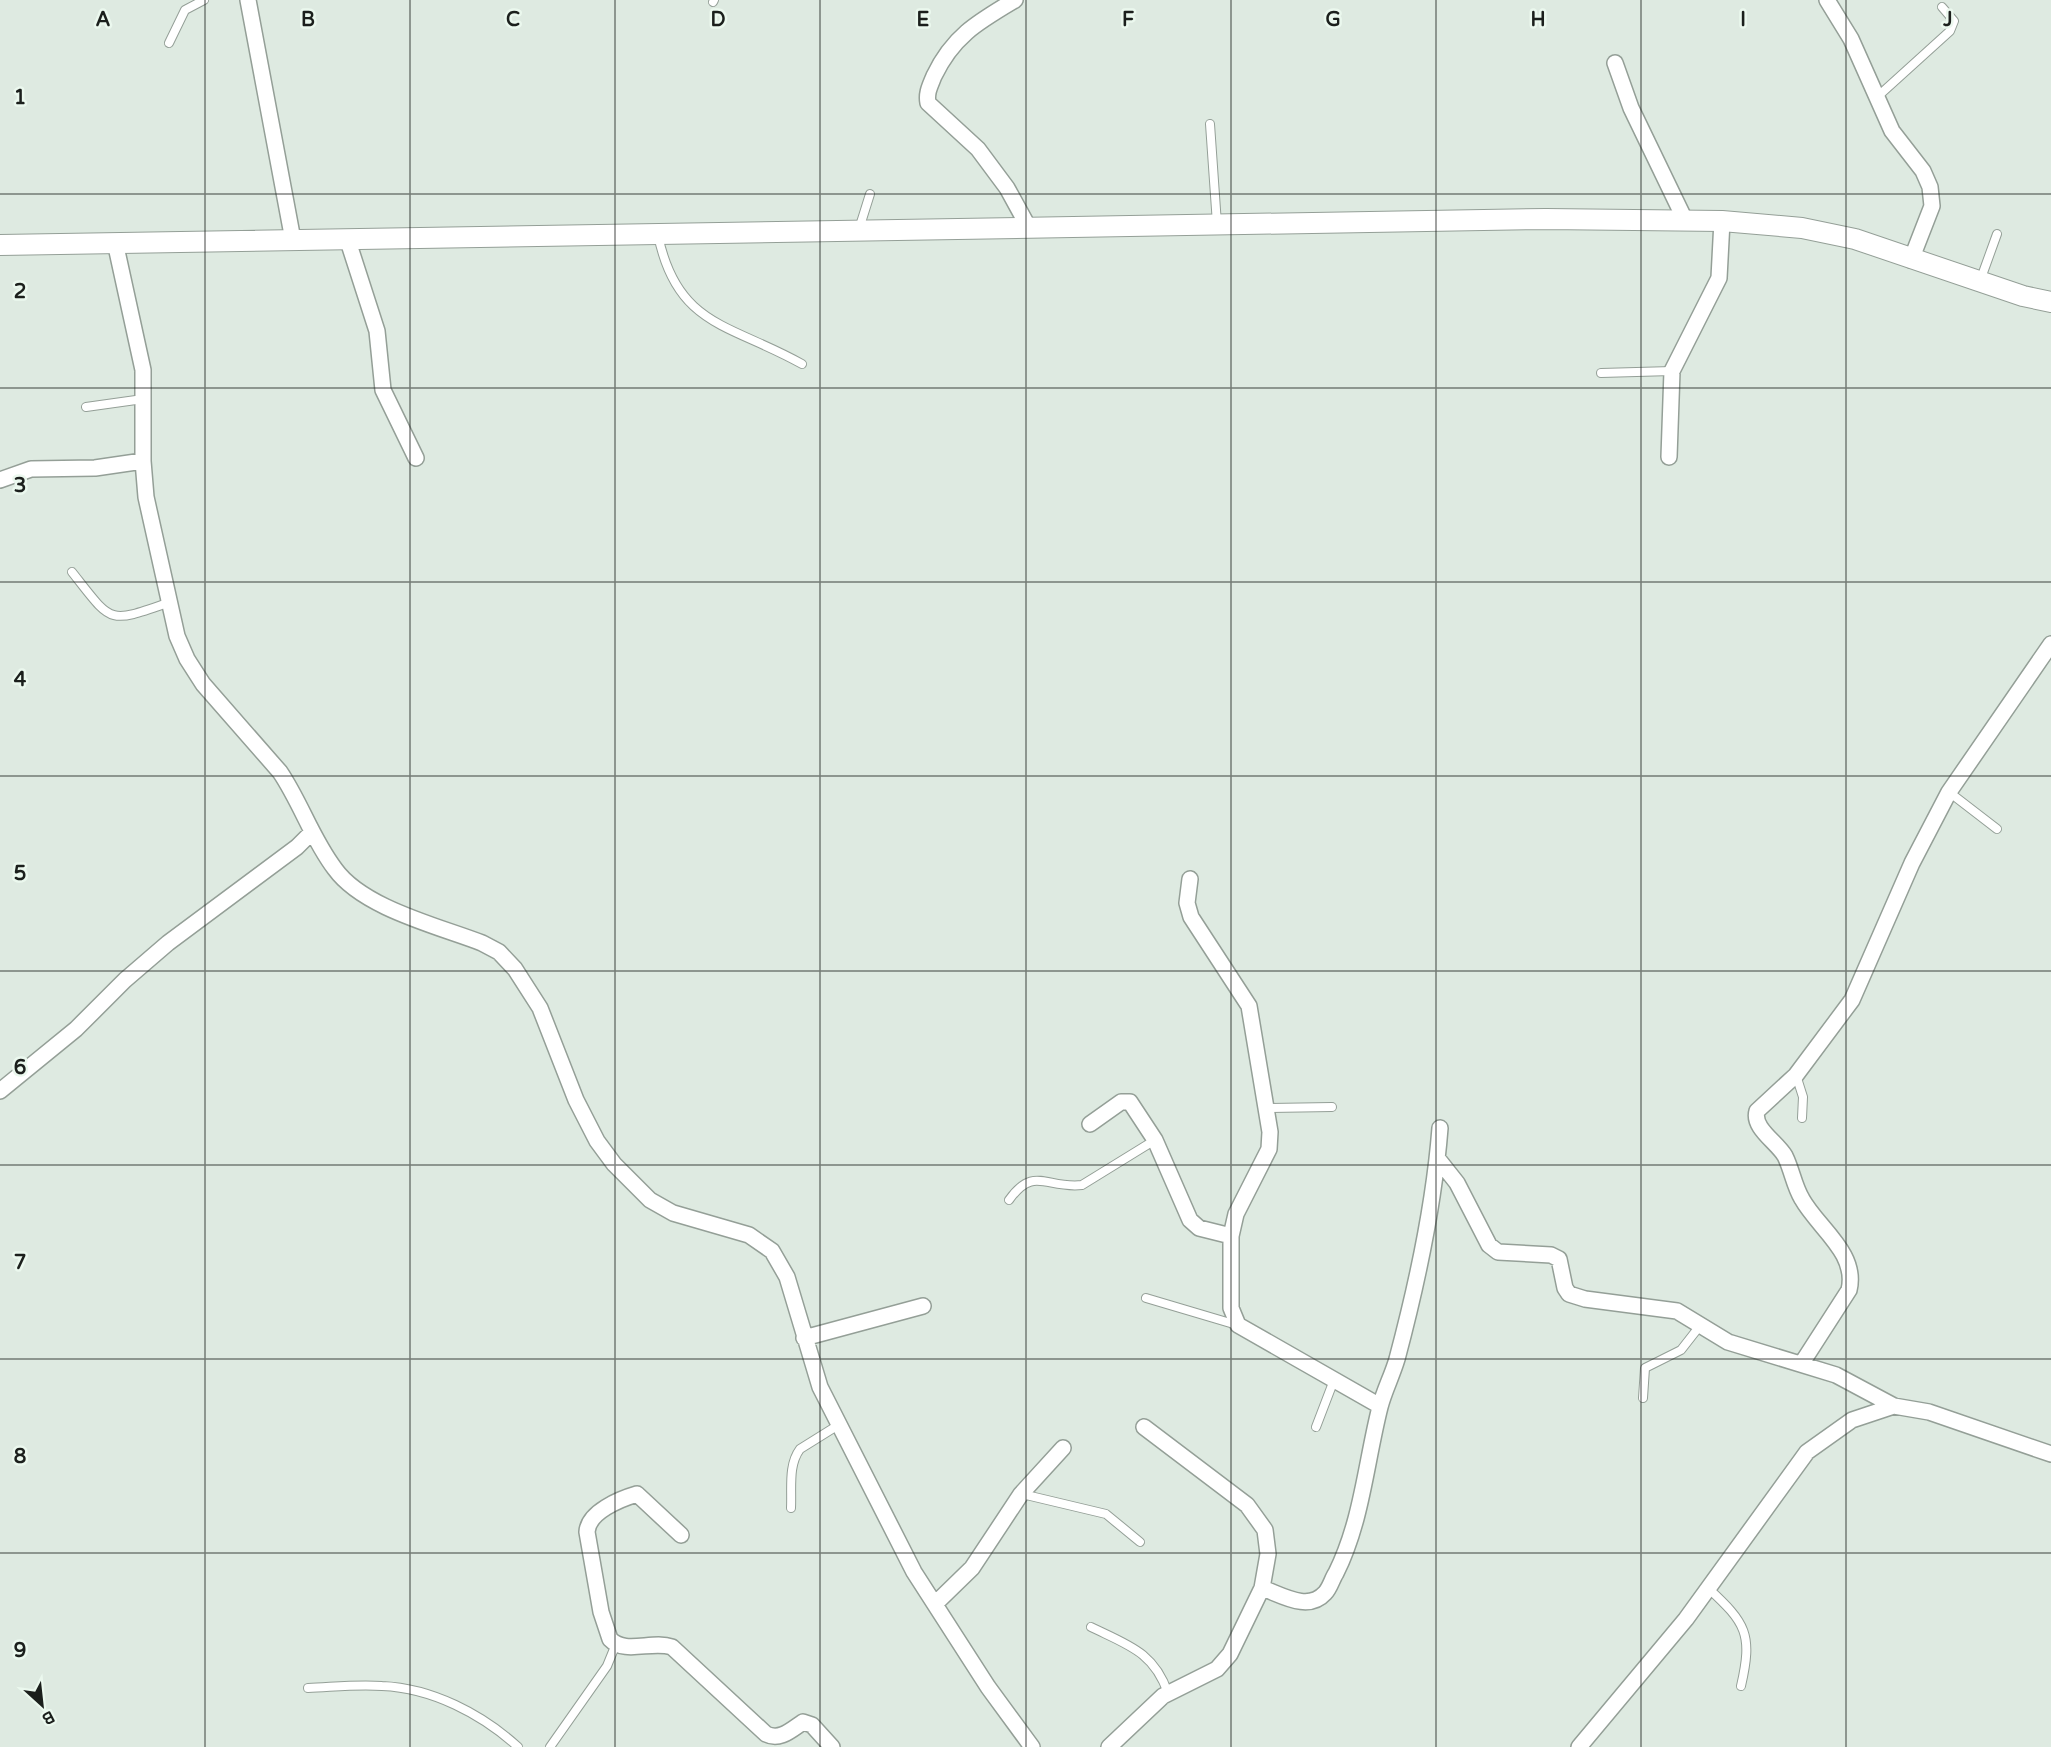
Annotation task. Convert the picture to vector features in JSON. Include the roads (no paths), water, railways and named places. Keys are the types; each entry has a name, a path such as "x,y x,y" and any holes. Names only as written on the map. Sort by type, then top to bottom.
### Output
{"street":[{"path":"248,0 293,240"},
{"path":"1015,0 971,26 954,42 941,62 927,94 928,103 978,149 994,169 1029,228"},
{"path":"1827,0 1851,39 1892,131 1923,171 1930,187 1932,206 1911,260"},
{"path":"1615,63 1630,108 1685,220"},
{"path":"0,245 1546,219 1722,221 1802,228 1855,239 1979,282 2051,302"},
{"path":"1669,457 1671,371 1719,278 1722,221"},
{"path":"348,238 377,331 383,390 416,458"},
{"path":"115,242 143,370 145,399 143,460 146,496 177,636 187,659 203,684 280,772 334,869 349,886 369,899 499,952 515,969 540,1008 576,1100 597,1141 615,1164 650,1200 666,1209 749,1235 772,1251 787,1277 820,1387 914,1572 988,1687 1032,1747"},
{"path":"0,480 32,469 95,468 143,460"},
{"path":"1802,1363 1849,1290 1850,1267 1833,1239 1800,1196 1785,1157 1755,1118 1757,1111 1796,1075 1852,1000 1912,862 1950,792 2051,644"},
{"path":"0,1090 76,1029 125,980 168,942 297,847 312,832"},
{"path":"1190,879 1187,903 1191,917 1249,1006 1267,1108 1269,1149 1236,1214 1231,1236 1230,1308 1238,1325 1380,1406"},
{"path":"1090,1124 1120,1102 1130,1102 1155,1140 1190,1220 1199,1228 1231,1236"},
{"path":"1262,1588 1302,1603 1314,1601 1326,1592 1347,1549 1370,1462 1380,1406 1396,1362 1422,1252 1438,1159 1440,1128"},
{"path":"1438,1159 1457,1183 1489,1245 1498,1252 1551,1255 1559,1260 1565,1287 1569,1294 1586,1299 1677,1311 1699,1327 1728,1342 1836,1375 1894,1406 1929,1412 2051,1454"},
{"path":"804,1338 923,1306"},
{"path":"1579,1747 1686,1619 1807,1452 1852,1420 1894,1406"},
{"path":"1109,1747 1145,1711 1168,1693 1217,1668 1230,1654 1262,1588 1268,1554 1265,1530 1248,1505 1144,1427"},
{"path":"935,1604 985,1552 1000,1524 1021,1494 1063,1448"},
{"path":"681,1535 637,1494 599,1512 588,1525 601,1611 608,1634 616,1644 623,1647 661,1643 672,1647 766,1734 773,1737 783,1735 803,1722 812,1725 832,1747"}],"lane":[{"path":"168,43 185,10 204,0"},
{"path":"1876,98 1950,31 1954,21 1942,7"},
{"path":"1210,124 1217,225"},
{"path":"859,231 862,212 870,194"},
{"path":"658,233 663,259 674,285 686,301 721,326 771,346 802,364"},
{"path":"1979,282 1997,234"},
{"path":"1601,373 1671,371"},
{"path":"86,407 145,399"},
{"path":"72,572 97,603 116,617 127,617 170,602"},
{"path":"1950,792 1997,830"},
{"path":"1796,1075 1803,1096 1802,1118"},
{"path":"1267,1108 1332,1107"},
{"path":"1008,1200 1018,1186 1030,1180 1068,1186 1082,1185 1155,1140"},
{"path":"1146,1298 1238,1325"},
{"path":"1643,1398 1645,1368 1682,1350 1699,1327"},
{"path":"1316,1427 1334,1380"},
{"path":"791,1508 793,1463 796,1454 800,1449 840,1424"},
{"path":"1021,1494 1106,1514 1140,1542"},
{"path":"1708,1588 1734,1612 1744,1630 1747,1643 1741,1686"},
{"path":"1091,1627 1145,1656 1158,1669 1168,1693"},
{"path":"550,1747 607,1666 616,1644"},
{"path":"308,1688 384,1686 436,1697 503,1732 518,1747"}]}
